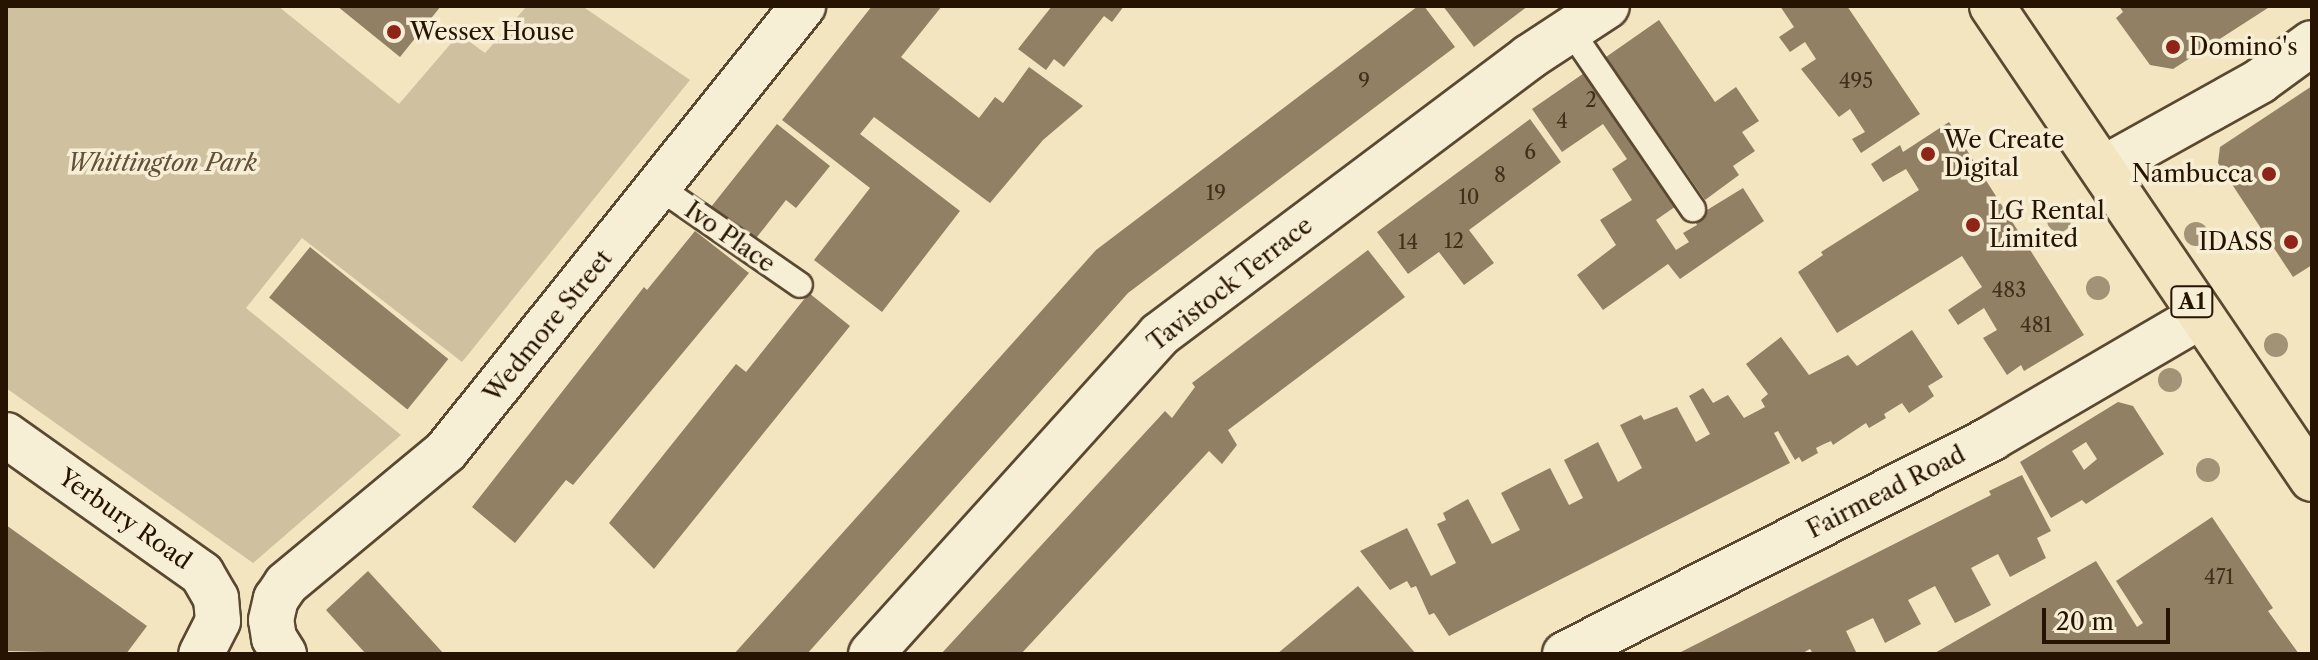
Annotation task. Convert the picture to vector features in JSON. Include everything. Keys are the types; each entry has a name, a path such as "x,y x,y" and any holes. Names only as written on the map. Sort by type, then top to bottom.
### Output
{"highway":[{"name":"A1","path":"1992,6 2312,479"}],"street":[{"name":"Wedmore Street","path":"278,637 276,599 286,584 446,451 803,6"},
{"name":"Tavistock Terrace","path":"871,654 1159,335 1579,18"},
{"path":"2104,168 2260,81 2312,43"},
{"name":"Fairmead Road","path":"1565,654 1992,438 2201,316"},
{"name":"Yerbury Road","path":"6,435 202,574 216,598 209,638"}],"lane":[{"path":"1579,18 1693,209"},
{"name":"Ivo Place","path":"660,188 800,285"}],"green space":[{"name":"Whittington Park","path":"6,6 278,6 399,104 459,34 485,53 527,6 582,6 690,80 462,362 302,238 246,308 401,435 253,563 6,388"}],"building":[{"name":"Wessex House","path":"337,6 441,6 400,57"},
{"path":"872,6 942,6 901,57 979,118 995,97 1003,103 1029,67 1083,106 1043,140 990,203 874,117 860,134 960,211 882,312 814,260 870,188 782,120"},
{"path":"1052,6 1124,6 1112,22 1104,16 1064,67 1054,59 1046,70 1018,49"},
{"path":"1418,6 1424,6 1455,47 1128,293 807,654 734,654 1096,250"},
{"path":"1443,6 1528,6 1474,47"},
{"path":"1780,6 1847,6 1920,114 1861,153 1852,139 1865,132 1850,109 1839,117 1801,69 1816,59 1805,42 1790,52 1779,37 1794,27"},
{"name":"Domino's","path":"2119,6 2271,6 2173,69 2150,65 2116,18 2123,12"},
{"path":"1659,20 1715,102 1736,87 1759,121 1742,132 1755,151 1733,166 1739,175 1705,200 1606,57"},
{"path":"1590,69 1679,204 1656,220 1676,250 1689,242 1683,233 1697,225 1694,218 1743,188 1764,221 1680,279 1668,264 1603,310 1577,275 1616,245 1600,220 1632,200 1612,169 1627,159 1603,124 1562,152 1532,109"},
{"name":"Nambucca","path":"2312,86 2312,265 2293,277 2218,163 2220,147"},
{"path":"1530,119 1561,162 1469,230 1494,263 1464,285 1439,252 1408,274 1377,232"},
{"path":"1949,122 2084,335 2024,371 2021,365 2007,375 1983,338 1997,330 1984,308 1958,325 1948,310 1982,287 1962,256 1837,333 1798,272 1823,255 1821,252 1919,190 1906,169 1883,182 1871,164 1900,145 1903,152"},
{"path":"777,124 830,166 796,208 786,200 750,246 707,212"},
{"path":"695,231 749,273 573,485 566,480 515,543 472,507 644,287 647,290"},
{"path":"310,247 448,359 407,410 269,298"},
{"path":"1368,250 1405,297 1228,430 1237,445 1222,464 1209,451 1021,654 941,654 1165,411 1172,418 1195,387 1192,383"},
{"path":"809,293 850,326 654,569 609,523 736,364 746,372"},
{"path":"1912,330 1943,377 1928,386 1934,396 1926,402 1909,413 1902,403 1869,428 1866,423 1833,445 1831,441 1816,448 1818,453 1802,462 1799,457 1795,460 1778,431 1774,433 1790,463 1449,636 1434,613 1429,615 1416,586 1411,588 1407,581 1390,590 1360,551 1407,528 1431,576 1456,563 1437,524 1446,520 1443,513 1468,499 1492,544 1520,530 1501,493 1550,468 1569,505 1583,498 1564,460 1598,442 1618,482 1642,468 1620,425 1641,415 1644,420 1677,407 1696,442 1710,434 1689,396 1703,388 1713,403 1728,395 1744,418 1765,407 1761,400 1768,394 1746,364 1781,337 1809,375 1848,355 1857,366"},
{"path":"2118,402 2133,406 2164,454 2086,504 2082,500 2051,518 2020,462","holes":["2086,442 2097,459 2084,470 2072,451"]},
{"path":"2022,475 2051,531 2037,538 2046,558 2010,577 1998,554 1971,568 1991,605 1972,615 1955,623 1935,586 1908,600 1921,624 1885,643 1873,618 1846,631 1857,654 1813,654 1810,649 1801,654 1677,654 1991,495 1989,491"},
{"path":"2212,517 2273,608 2268,611 2299,654 1933,654 2096,561 2137,627 2143,623 2116,581"},
{"path":"6,525 147,626 126,654 6,651"},
{"path":"368,571 444,654 366,654 326,610"},
{"path":"1358,586 1416,654 1277,654"}],"place":[{"name":"Wessex House","path":"394,32"},
{"name":"Domino's","path":"2173,47"},
{"name":"We Create Digital","path":"1928,154"},
{"name":"Nambucca","path":"2269,174"},
{"name":"LG Rental Limited","path":"1973,225"},
{"name":"IDASS","path":"2291,242"}]}
